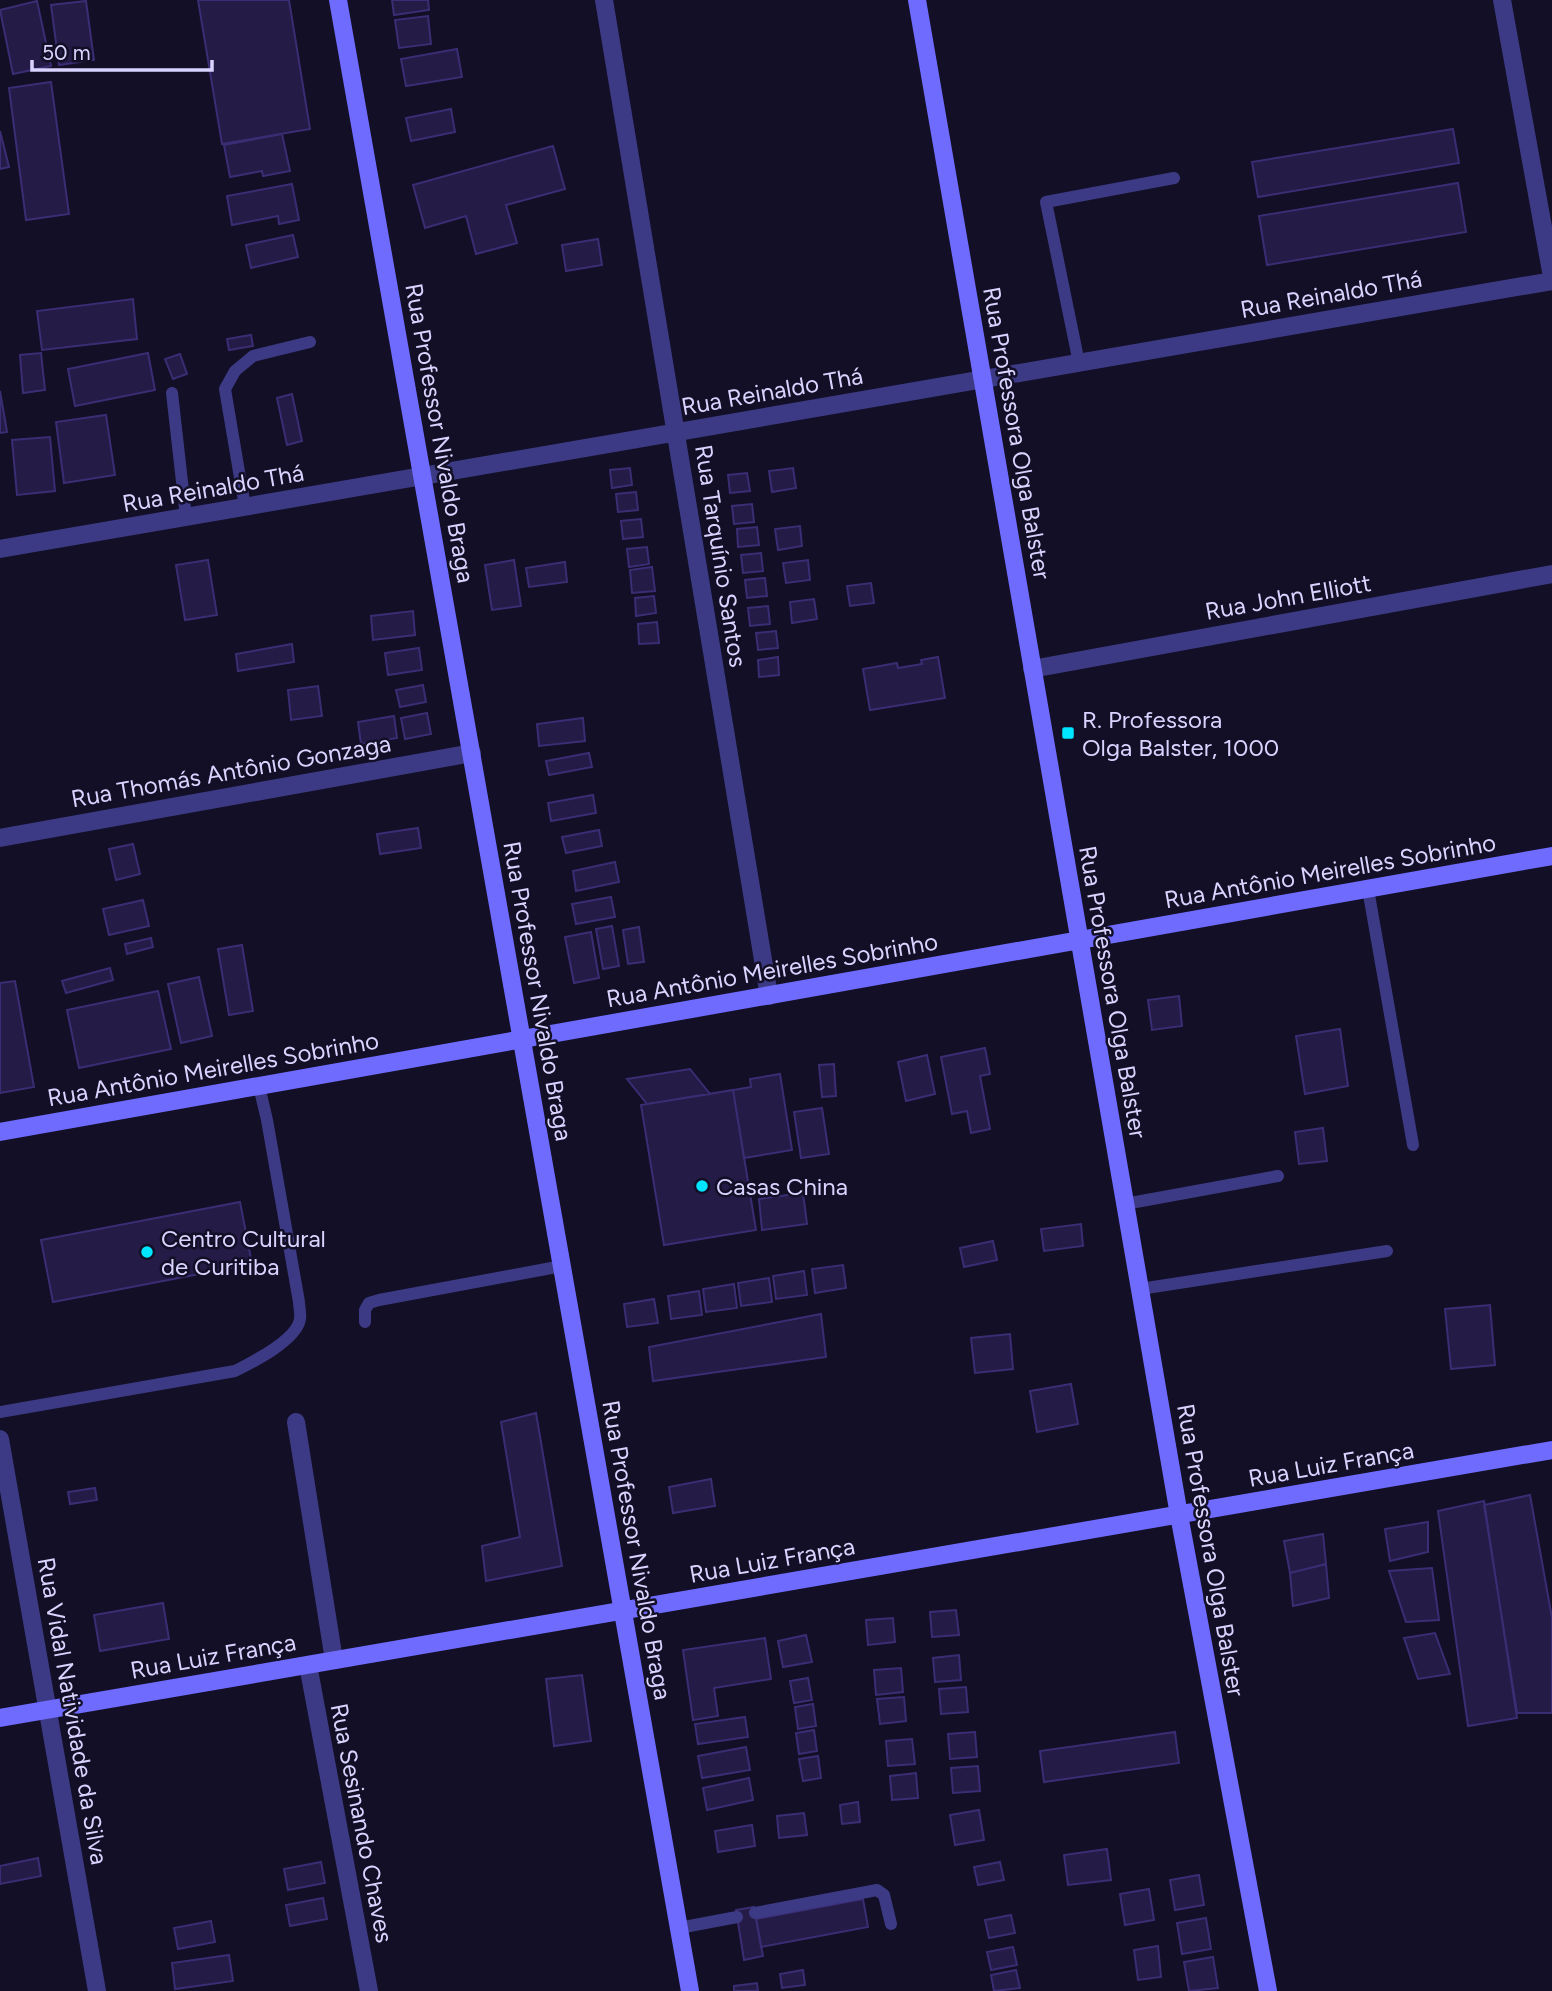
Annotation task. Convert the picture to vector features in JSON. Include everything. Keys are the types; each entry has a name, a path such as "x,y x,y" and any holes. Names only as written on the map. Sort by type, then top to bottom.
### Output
{"main road":[{"name":"Rua Professor Nivaldo Braga","path":"338,0 690,1991"},
{"name":"Rua Professora Olga Balster","path":"917,0 1178,1515 1268,1991"},
{"name":"Rua Antônio Meirelles Sobrinho","path":"0,1132 1552,856"},
{"name":"Rua Luiz França","path":"0,1718 1552,1450"}],"street":[{"name":"Rua Tarquínio Santos","path":"604,0 769,996"},
{"path":"1502,0 1552,279"},
{"name":"Rua Reinaldo Thá","path":"0,550 1552,279"},
{"name":"Rua John Elliott","path":"1032,669 1552,574"},
{"name":"Rua Thomás Antônio Gonzaga","path":"0,838 472,753"},
{"path":"296,1422 334,1660"},
{"name":"Rua Vidal Natividade da Silva","path":"0,1439 97,1991"},
{"name":"Rua Sesinando Chaves","path":"308,1665 369,1991"}],"lane":[{"path":"1079,363 1046,202 1174,178"},
{"path":"245,507 225,389 235,371 253,356 310,342"},
{"path":"172,393 186,517"},
{"path":"1368,889 1413,1145"},
{"path":"0,1412 235,1371 256,1361 295,1332 300,1319 299,1302 259,1086"},
{"path":"1125,1204 1278,1175"},
{"path":"1140,1289 1387,1251"},
{"path":"365,1322 365,1310 369,1303 379,1300 562,1266"},
{"path":"755,1913 877,1890 884,1895 891,1924"},
{"path":"679,1928 737,1917"}],"building":[{"path":"198,0 289,0 310,129 222,144"},
{"path":"392,0 428,0 429,10 394,15"},
{"path":"37,1 51,66 13,74 0,10"},
{"path":"86,1 94,60 59,65 51,5"},
{"path":"428,16 431,44 399,48 395,20"},
{"path":"457,49 462,77 406,86 401,59"},
{"path":"51,82 69,214 26,220 9,88"},
{"path":"451,109 455,132 411,141 406,118"},
{"path":"1453,129 1459,163 1258,197 1252,162"},
{"path":"0,131 9,167 0,169"},
{"path":"282,134 290,171 263,176 262,171 230,177 224,145"},
{"path":"553,146 565,189 506,205 517,243 476,254 466,216 425,228 413,185"},
{"path":"1458,183 1466,232 1267,265 1259,216"},
{"path":"292,184 299,220 279,224 278,216 232,225 227,196"},
{"path":"293,235 298,257 251,268 246,245"},
{"path":"598,239 602,265 566,271 562,245"},
{"path":"133,299 137,339 42,350 37,311"},
{"path":"251,335 253,346 229,350 227,339"},
{"path":"41,353 45,390 23,393 20,355"},
{"path":"148,353 155,390 75,406 68,369"},
{"path":"180,354 187,374 173,379 165,359"},
{"path":"0,391 7,432 0,433"},
{"path":"292,394 302,441 287,445 277,398"},
{"path":"106,415 115,475 64,483 56,422"},
{"path":"50,437 55,491 17,495 12,440"},
{"path":"630,468 632,485 612,488 610,470"},
{"path":"793,468 796,488 772,492 769,471"},
{"path":"747,473 750,491 730,493 728,475"},
{"path":"636,492 638,510 618,512 616,494"},
{"path":"752,504 754,522 734,524 732,506"},
{"path":"641,519 643,537 623,539 621,521"},
{"path":"800,526 802,546 778,550 775,529"},
{"path":"757,527 759,545 738,547 737,529"},
{"path":"647,547 649,564 629,567 627,549"},
{"path":"761,553 763,571 743,573 741,555"},
{"path":"208,560 217,615 185,620 176,565"},
{"path":"514,560 521,606 492,610 485,565"},
{"path":"808,560 810,580 786,583 783,563"},
{"path":"565,562 567,582 529,587 526,568"},
{"path":"652,567 655,591 632,593 630,570"},
{"path":"765,578 767,596 747,598 745,580"},
{"path":"871,583 874,603 850,606 847,586"},
{"path":"654,596 656,613 636,616 635,598"},
{"path":"814,599 817,619 792,623 790,602"},
{"path":"768,606 770,624 750,626 748,608"},
{"path":"413,611 415,635 373,640 371,616"},
{"path":"657,622 659,643 639,644 638,624"},
{"path":"776,631 778,648 758,650 756,633"},
{"path":"292,644 294,662 238,671 236,654"},
{"path":"419,648 422,670 388,675 385,653"},
{"path":"778,657 779,675 759,677 758,660"},
{"path":"938,657 945,698 870,710 863,669 897,663 898,668 922,664 921,660"},
{"path":"423,685 426,702 400,707 396,690"},
{"path":"318,686 322,716 291,720 288,690"},
{"path":"427,713 431,734 405,739 401,718"},
{"path":"394,716 397,738 361,744 358,722"},
{"path":"583,718 585,741 539,746 537,724"},
{"path":"589,753 592,767 549,775 546,761"},
{"path":"593,795 596,813 551,821 548,803"},
{"path":"418,828 421,848 380,854 377,834"},
{"path":"599,830 602,846 566,853 562,837"},
{"path":"133,844 140,874 116,880 109,849"},
{"path":"615,862 619,882 576,891 573,871"},
{"path":"611,897 615,917 576,924 572,904"},
{"path":"143,900 149,926 109,935 103,909"},
{"path":"612,926 619,966 603,969 596,929"},
{"path":"639,927 644,962 628,964 623,930"},
{"path":"591,932 599,978 574,983 565,937"},
{"path":"151,938 153,947 127,954 125,944"},
{"path":"242,945 253,1011 229,1015 218,949"},
{"path":"110,968 113,980 66,993 62,981"},
{"path":"199,977 212,1036 181,1043 168,984"},
{"path":"15,981 34,1087 0,1093 0,983"},
{"path":"158,991 171,1049 79,1068 67,1010"},
{"path":"1179,996 1182,1026 1152,1030 1148,1000"},
{"path":"1340,1029 1348,1086 1305,1094 1296,1036"},
{"path":"985,1048 990,1074 980,1076 990,1129 971,1133 967,1111 952,1114 941,1057"},
{"path":"927,1055 935,1094 906,1101 898,1062"},
{"path":"834,1064 836,1096 822,1097 819,1065"},
{"path":"690,1069 710,1094 647,1104 627,1079"},
{"path":"780,1074 792,1150 744,1158 733,1090 751,1087 750,1079"},
{"name":"Casas China","path":"733,1090 756,1230 664,1245 641,1105"},
{"path":"822,1108 829,1154 801,1158 794,1112"},
{"path":"1323,1128 1327,1161 1299,1164 1295,1132"},
{"path":"803,1193 807,1224 762,1230 759,1199"},
{"name":"Centro Cultural de Curitiba","path":"240,1202 252,1264 53,1302 41,1240"},
{"path":"1081,1224 1083,1246 1044,1251 1041,1229"},
{"path":"993,1241 997,1260 964,1267 960,1248"},
{"path":"843,1265 846,1288 815,1293 812,1269"},
{"path":"804,1271 807,1295 776,1299 773,1276"},
{"path":"769,1278 772,1302 741,1306 738,1283"},
{"path":"734,1284 737,1308 706,1312 703,1289"},
{"path":"699,1291 702,1315 671,1319 668,1296"},
{"path":"654,1299 658,1323 627,1327 624,1304"},
{"path":"1490,1305 1495,1365 1451,1369 1445,1309"},
{"path":"821,1314 826,1357 653,1381 649,1347"},
{"path":"1010,1334 1013,1369 975,1373 971,1338"},
{"path":"1071,1384 1078,1424 1037,1432 1030,1391"},
{"path":"536,1413 562,1566 486,1581 482,1546 520,1537 501,1422"},
{"path":"711,1479 715,1506 673,1513 669,1487"},
{"path":"95,1488 97,1500 70,1504 68,1492"},
{"path":"1530,1495 1552,1618 1552,1713 1517,1713 1484,1505"},
{"path":"1484,1501 1517,1718 1468,1726 1438,1511"},
{"path":"1428,1522 1428,1552 1390,1561 1385,1529"},
{"path":"1323,1534 1326,1564 1290,1573 1284,1541"},
{"path":"1326,1564 1329,1598 1293,1606 1290,1573"},
{"path":"1432,1568 1439,1620 1406,1622 1389,1571"},
{"path":"163,1603 169,1639 100,1651 94,1615"},
{"path":"956,1610 959,1635 932,1637 930,1612"},
{"path":"893,1618 895,1642 868,1645 866,1620"},
{"path":"1435,1633 1450,1674 1418,1679 1404,1638"},
{"path":"806,1635 812,1662 783,1667 778,1641"},
{"path":"765,1638 771,1679 714,1688 718,1716 693,1720 683,1650"},
{"path":"959,1655 961,1680 935,1682 933,1658"},
{"path":"901,1668 903,1692 876,1695 874,1670"},
{"path":"582,1675 591,1741 554,1746 546,1679"},
{"path":"808,1678 812,1700 794,1703 790,1681"},
{"path":"966,1687 968,1712 941,1714 939,1689"},
{"path":"904,1697 906,1721 880,1724 877,1699"},
{"path":"813,1704 816,1726 798,1729 795,1707"},
{"path":"745,1717 748,1737 698,1744 695,1724"},
{"path":"814,1730 817,1751 799,1754 796,1733"},
{"path":"975,1732 977,1757 950,1759 948,1734"},
{"path":"1175,1732 1179,1763 1044,1782 1040,1751"},
{"path":"912,1739 915,1764 888,1766 886,1741"},
{"path":"746,1747 750,1770 702,1778 698,1756"},
{"path":"818,1756 821,1778 803,1781 799,1759"},
{"path":"978,1766 980,1791 953,1793 951,1768"},
{"path":"916,1773 918,1798 892,1800 890,1776"},
{"path":"749,1778 753,1800 707,1810 703,1788"},
{"path":"858,1802 860,1822 842,1824 840,1805"},
{"path":"979,1810 984,1840 955,1845 950,1815"},
{"path":"804,1813 807,1835 779,1838 777,1816"},
{"path":"752,1825 755,1846 718,1852 715,1831"},
{"path":"1107,1849 1111,1880 1068,1885 1064,1855"},
{"path":"38,1858 41,1876 0,1884 0,1866"},
{"path":"321,1862 325,1883 288,1890 284,1869"},
{"path":"1000,1862 1004,1880 978,1885 974,1867"},
{"path":"1199,1875 1204,1905 1175,1910 1170,1880"},
{"path":"1149,1889 1154,1920 1125,1925 1120,1894"},
{"path":"323,1898 327,1919 290,1926 286,1905"},
{"path":"863,1899 868,1927 761,1947 756,1919"},
{"path":"754,1907 763,1956 744,1960 736,1910"},
{"path":"1011,1915 1015,1933 989,1938 985,1920"},
{"path":"1206,1918 1211,1949 1182,1954 1177,1923"},
{"path":"211,1921 215,1942 178,1949 174,1928"},
{"path":"1158,1946 1161,1977 1138,1980 1134,1950"},
{"path":"1013,1947 1017,1965 991,1970 987,1952"},
{"path":"229,1955 233,1981 175,1989 172,1963"},
{"path":"1213,1957 1218,1988 1189,1991 1184,1962"},
{"path":"803,1970 805,1985 782,1988 780,1974"},
{"path":"1016,1970 1020,1988 994,1991 991,1975"},
{"path":"757,1983 758,1991 734,1991 734,1986"}],"place":[{"name":"R. Professora Olga Balster, 1000","path":"1068,733"},
{"name":"Casas China","path":"702,1186"},
{"name":"Centro Cultural de Curitiba","path":"147,1252"}]}
